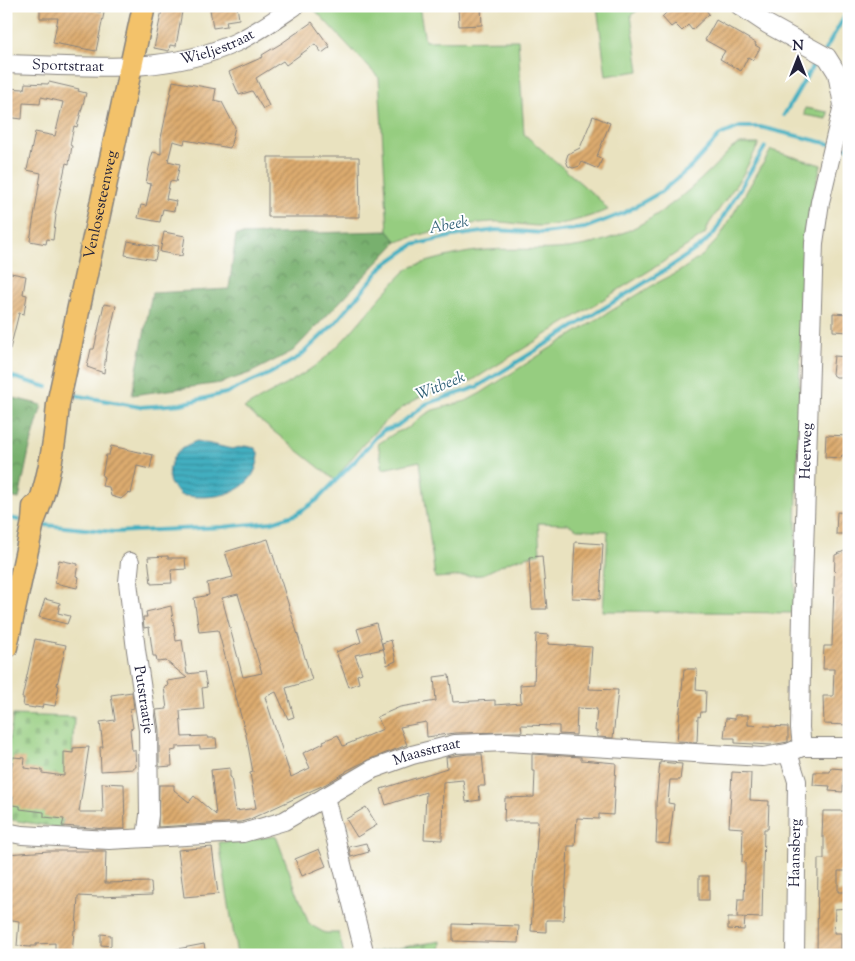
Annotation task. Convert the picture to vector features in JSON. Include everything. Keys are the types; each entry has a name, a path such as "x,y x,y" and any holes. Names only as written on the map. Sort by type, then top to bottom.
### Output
{"main road":[{"name":"Venlosesteenweg","path":"6,647 33,522 48,480 55,443 58,404 144,6"}],"street":[{"name":"Wieljestraat","path":"131,66 158,64 202,55 235,43 260,30 295,6"},
{"name":"Heerweg","path":"740,6 767,24 820,53 837,73 843,105 820,202 814,242 800,728 795,750"},
{"name":"Sportstraat","path":"6,64 131,66"},
{"name":"Putstraatje","path":"130,562 128,582 148,730 150,815 146,838"},
{"name":"Maasstraat","path":"11,835 99,840 243,833 284,821 373,769 412,755 455,744 507,742 763,757 795,750 849,747"},
{"name":"Haansberg","path":"795,750 797,781 795,955"},
{"path":"325,797 365,955"}],"green space":[{"path":"311,6 419,6 425,41 518,40 524,134 600,200 608,210 575,221 541,226 497,222 479,223 432,232 397,242 388,231 379,78"},
{"path":"597,6 644,6 631,15 639,71 606,76"},
{"path":"805,108 828,112 827,119 804,115"},
{"path":"740,144 759,144 742,176 709,224 705,234 657,266 473,380 428,394 400,409 365,442 335,480 244,408 296,378 325,358 399,277 411,267 470,252 498,249 568,248 616,236 638,226 679,199 732,148"},
{"path":"771,150 821,165 804,231 794,613 603,611 608,531 577,529 568,524 538,523 540,553 511,561 481,575 435,578 420,461 383,469 378,444 395,433 410,427 419,418 433,410 466,401 481,393 703,255 719,238"},
{"path":"388,231 397,242 293,351 250,373 221,383 132,395 152,293 229,289 236,235"},
{"path":"6,396 42,405 29,451 19,499 6,496"},
{"path":"13,715 74,717 72,764 61,828 6,819 6,758"},
{"path":"276,836 309,924 325,933 339,933 344,955 237,955 219,842"},
{"path":"441,941 440,955 355,955"}],"water":[{"path":"197,441 232,449 245,446 255,448 259,454 256,468 250,479 242,487 219,495 193,497 180,495 169,481 171,462 179,450"}],"building":[{"path":"40,6 69,6 104,13 96,51 53,43 58,18 40,18"},
{"path":"173,6 183,6 176,46 170,45 169,51 154,48 162,10 171,12"},
{"path":"223,6 237,6 239,19 226,21 227,26 213,28 210,9 223,8"},
{"path":"458,6 481,6 482,25 459,26"},
{"path":"673,6 703,6 709,14 692,30 688,25 682,31 675,24 671,27 662,17"},
{"path":"716,20 756,43 755,45 760,48 753,60 748,57 741,71 720,59 725,51 705,40"},
{"path":"312,22 330,47 322,53 315,44 286,65 283,61 256,78 269,106 263,109 252,91 239,95 229,72 263,57 262,55"},
{"path":"173,81 216,89 214,100 222,102 235,127 230,148 185,140 184,144 173,141 168,161 180,164 176,182 170,181 166,199 176,201 174,211 163,209 160,222 138,218 141,205 146,206 151,184 146,183 153,152 161,154 161,138"},
{"path":"49,82 79,89 78,91 86,93 77,127 74,126 69,164 66,163 55,214 53,240 47,239 46,244 30,241 41,173 27,170 35,132 55,136 63,102 41,97 40,104 23,103 22,119 6,117 6,88 24,89 25,83 48,84"},
{"path":"593,116 610,123 597,156 602,159 598,169 582,162 580,166 573,168 568,166 566,160 568,154 580,148"},
{"path":"268,157 359,157 360,217 268,217"},
{"path":"164,232 185,236 182,256 160,252"},
{"path":"128,241 158,247 155,260 125,255"},
{"path":"6,272 26,276 23,294 27,295 24,314 19,313 10,349 6,348"},
{"path":"104,304 116,306 106,352 104,373 87,367 91,349 94,349"},
{"path":"833,313 849,314 849,332 833,331"},
{"path":"834,356 849,357 849,377 836,377 832,374"},
{"path":"826,435 849,436 848,455 842,455 841,458 825,457"},
{"path":"111,446 153,455 150,469 137,466 131,494 128,493 121,499 111,496 109,487 102,486 106,455 109,455"},
{"path":"837,512 849,513 849,534 836,534"},
{"path":"268,539 312,680 286,688 294,717 288,719 276,692 265,697 291,777 310,768 303,753 324,743 323,741 338,735 343,746 383,729 377,717 400,707 436,701 434,677 449,675 453,702 495,700 495,705 521,703 520,685 534,684 536,634 549,635 548,644 592,647 589,689 618,690 613,738 597,737 597,731 595,731 597,709 577,708 576,735 559,734 559,726 521,725 522,732 455,733 427,737 426,722 400,727 407,745 368,760 326,784 248,820 158,827 159,785 174,785 174,790 189,802 194,796 216,815 211,770 230,768 236,811 256,808 250,773 253,772 246,735 218,630 199,632 194,598 209,595 207,583 233,577 225,552","holes":["238,594 262,673 243,677 222,598"]},
{"path":"575,542 603,544 600,599 572,598"},
{"path":"849,549 849,656 847,656 847,680 849,680 849,725 824,724 823,696 833,696 834,669 823,669 824,646 832,646 835,555"},
{"path":"168,556 168,558 185,558 186,569 171,570 172,583 151,584 148,557"},
{"path":"542,556 547,609 532,609 529,557"},
{"path":"59,560 78,564 76,576 79,577 77,588 55,583"},
{"path":"45,599 60,603 58,613 70,616 67,624 39,617"},
{"path":"171,606 176,641 182,640 187,674 204,672 207,687 202,688 204,709 180,711 182,737 208,736 208,738 216,738 217,748 200,749 200,746 176,747 176,750 171,751 172,766 159,767 159,730 156,710 167,709 164,687 168,686 167,681 187,678 166,661 157,662 156,656 153,656 149,627 144,628 143,617 147,617 146,612"},
{"path":"376,623 383,649 355,655 362,673 357,675 359,683 349,687 336,652 361,642 357,629"},
{"path":"35,639 66,645 57,685 59,686 55,706 43,704 42,708 35,708 23,706 24,698 22,698"},
{"path":"391,640 396,661 387,665 382,643"},
{"path":"684,669 697,669 696,690 706,691 705,712 701,712 700,717 698,716 697,742 677,741"},
{"path":"132,692 134,708 130,709 133,728 130,729 132,750 135,750 136,767 133,767 133,769 101,771 100,747 103,747 100,722 115,720 111,695"},
{"path":"735,715 748,715 748,725 788,727 788,742 771,745 735,743 735,738 724,738 726,718 735,719"},
{"path":"89,747 79,812 103,812 102,783 124,784 125,829 62,826 64,819 44,817 44,812 20,809 20,806 12,805 13,797 6,796 6,783 7,778 10,778 13,757 25,758 24,768 42,770 42,773 64,776 64,752 73,753 73,748"},
{"path":"482,754 485,786 478,786 480,800 466,802 463,780 443,782 442,840 424,839 426,792 386,805 381,789 447,768 446,757"},
{"path":"532,754 581,757 581,760 616,763 613,815 599,814 599,819 577,818 575,846 568,846 564,920 546,920 546,932 531,931 538,821 504,821 505,798 534,797 535,771 532,771"},
{"path":"660,762 682,764 680,780 670,780 668,803 674,804 669,844 656,843 656,803"},
{"path":"831,768 844,769 843,792 829,791 830,786 813,785 814,772 830,772"},
{"path":"732,772 751,773 750,800 769,801 768,829 764,829 762,918 737,917 738,899 744,899 745,863 742,862 743,828 729,827"},
{"path":"366,807 377,825 357,837 346,819"},
{"path":"823,811 849,811 848,871 838,871 838,892 849,892 849,908 835,909 834,933 841,933 841,955 817,955 818,859 824,859 824,837 822,837"},
{"path":"366,843 369,852 351,857 349,847"},
{"path":"212,847 218,894 184,897 178,850"},
{"path":"319,849 326,866 302,876 295,859"},
{"path":"49,851 106,851 105,883 151,882 152,895 78,896 72,955 55,955 55,943 36,944 36,946 31,947 17,946 19,921 6,919 6,854"},
{"path":"699,876 709,876 709,900 699,900"},
{"path":"728,918 745,918 744,930 728,929"},
{"path":"453,924 519,926 518,943 453,941"},
{"path":"101,934 111,935 111,946 101,945"},
{"path":"204,944 206,955 172,955 172,950"}],"waterway":[{"name":"Witbeek","path":"825,50 849,9"},
{"name":"Witbeek","path":"784,115 818,57"},
{"name":"Abeek","path":"75,395 140,407 181,404 226,393 269,374 299,357 335,323 384,265 413,245 453,236 496,230 543,233 585,228 624,213 661,192 691,167 720,135 740,127 760,127 830,144"},
{"name":"Abeek","path":"839,146 849,148"},
{"name":"Witbeek","path":"45,525 114,532 223,527 272,522 297,514 317,500 384,430 397,426 426,404 477,387 670,267 702,245 715,232 765,147"},
{"name":"Abeek","path":"6,375 47,387"},
{"name":"Witbeek","path":"6,517 19,520"}]}
